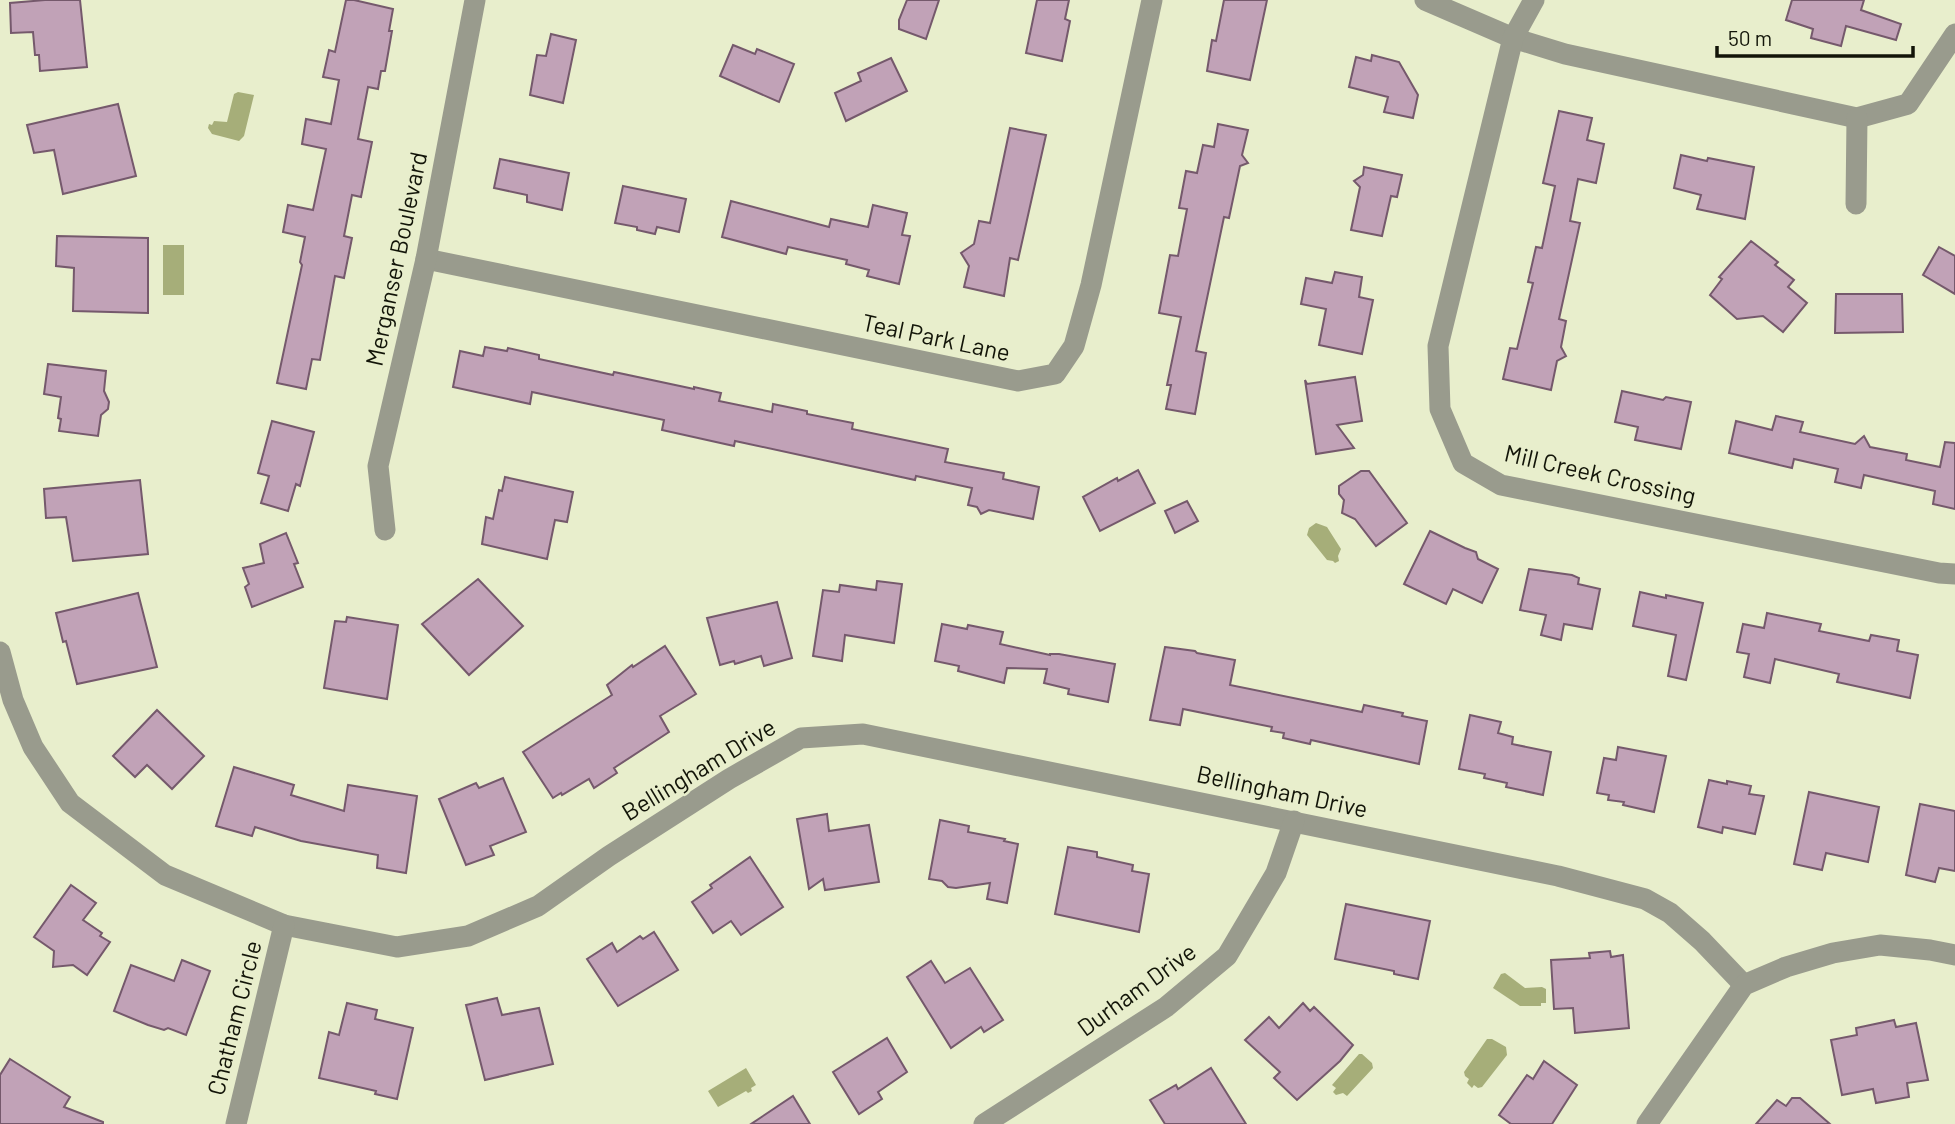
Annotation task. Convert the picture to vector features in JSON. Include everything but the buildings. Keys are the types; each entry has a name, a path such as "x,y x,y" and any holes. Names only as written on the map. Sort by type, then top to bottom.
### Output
{"street":[{"name":"Merganser Boulevard","path":"385,530 378,466 426,259 475,0"},
{"name":"Teal Park Lane","path":"426,259 1018,381 1055,374 1074,346 1091,285 1152,0"},
{"path":"1425,0 1513,38 1565,54 1857,118 1908,104 1955,34"},
{"name":"Mill Creek Crossing","path":"1534,0 1513,38 1438,346 1440,409 1463,463 1501,485 1955,574"},
{"path":"1856,204 1857,118"},
{"name":"Bellingham Drive","path":"0,652 13,700 33,747 70,803 165,876 284,925 397,947 468,936 538,906 729,779 801,738 863,734 1558,876 1645,899 1670,913 1702,941 1744,985"},
{"name":"Durham Drive","path":"984,1124 1166,1007 1227,956 1276,873 1294,821"},
{"name":"Chatham Circle","path":"236,1124 284,925"},
{"path":"1647,1124 1744,985 1786,967 1833,953 1880,945 1955,955"}],"shaded area":[{"path":"238,92 254,95 244,136 239,141 212,134 208,128 209,124 212,125 214,121 227,122 234,94"},
{"path":"163,245 184,245 184,295 163,295"},
{"path":"1316,523 1327,527 1341,549 1339,561 1335,563 1327,560 1307,535 1309,528"},
{"path":"1505,973 1525,988 1546,989 1546,1003 1541,1003 1541,1006 1520,1006 1493,988 1501,974"},
{"path":"1487,1039 1506,1047 1507,1055 1482,1087 1474,1085 1472,1088 1467,1083 1469,1079 1464,1072"},
{"path":"1359,1054 1372,1063 1373,1068 1347,1096 1343,1093 1336,1095 1333,1092 1336,1088 1332,1085"},
{"path":"746,1068 756,1085 751,1088 752,1091 746,1091 718,1107 708,1091"}]}
